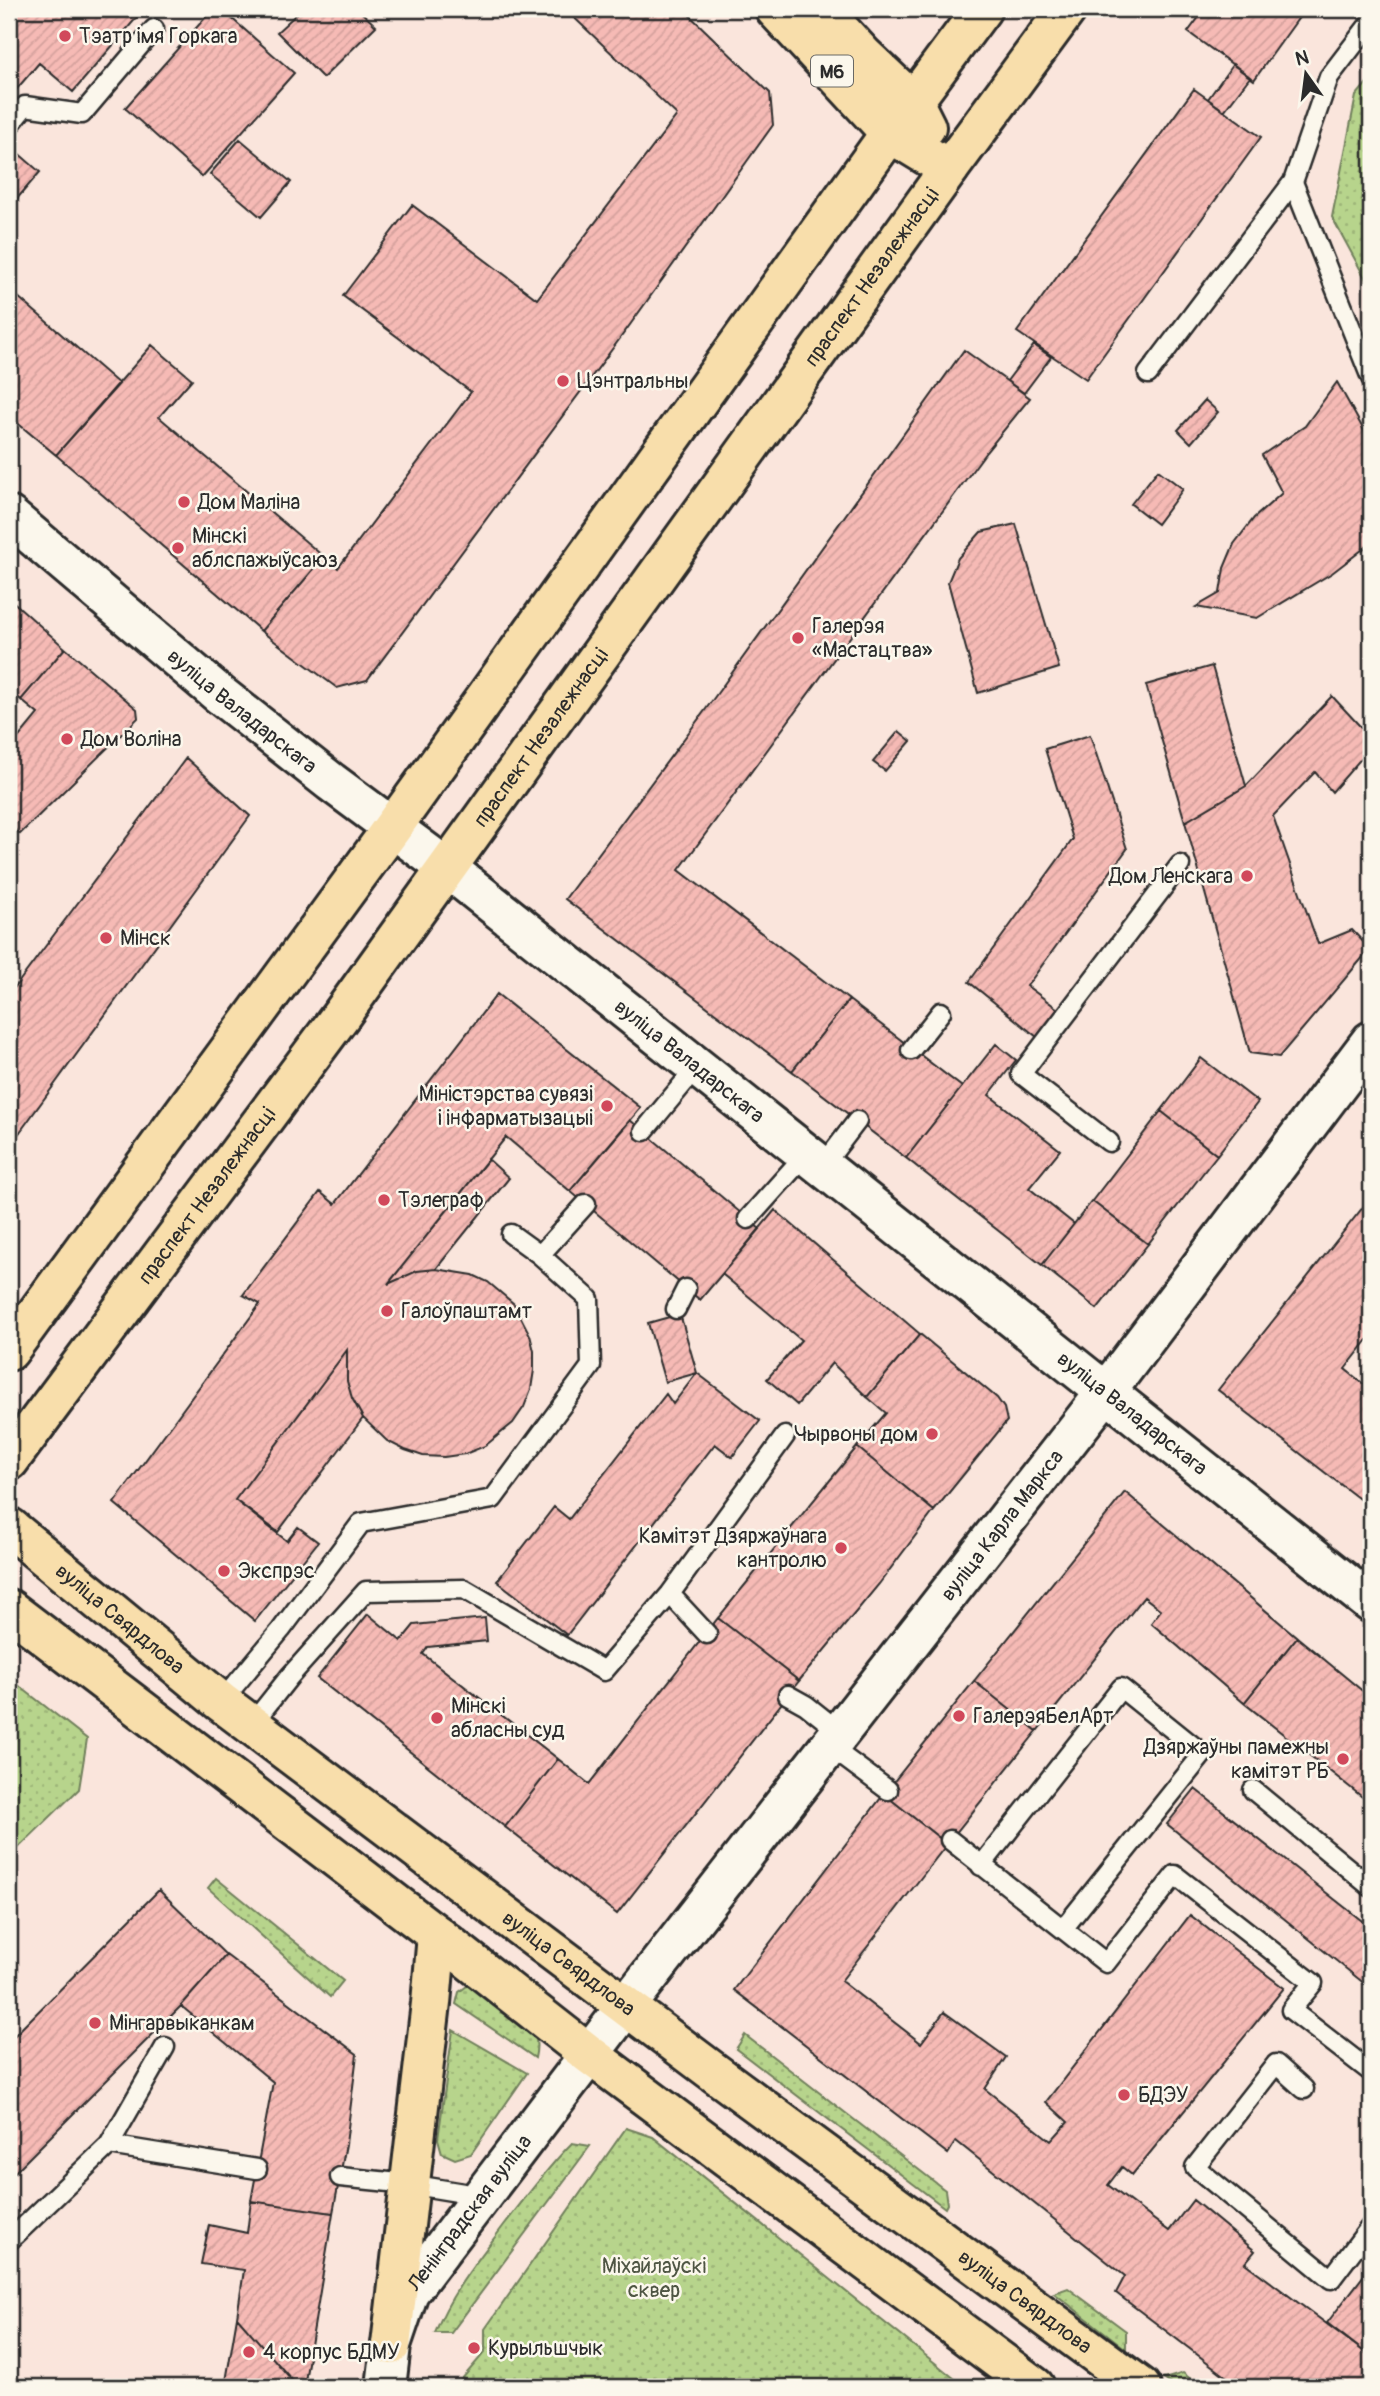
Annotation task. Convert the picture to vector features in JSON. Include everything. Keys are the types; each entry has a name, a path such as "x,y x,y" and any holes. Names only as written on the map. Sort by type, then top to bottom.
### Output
{"main road":[{"name":"М6","path":"775,9 890,133 948,169"},
{"name":"М6","path":"821,9 863,55 914,103 948,169"},
{"path":"9,1351 392,828 890,133 982,9"},
{"name":"праспект Незалежнасці","path":"9,1461 216,1185 447,869 948,169 1067,9"},
{"name":"вуліца Валадарскага","path":"9,516 219,694 447,869 1371,1603"},
{"name":"вуліца Карла Маркса","path":"627,2005 1106,1392 1371,1041"},
{"name":"вуліца Свярдлова","path":"9,1527 221,1702 715,2073 1141,2387"},
{"path":"9,1609 590,2055 1035,2387"},
{"path":"391,2345 431,2003 436,1935"},
{"name":"Ленінградская вуліца","path":"386,2387 391,2345 410,2292 627,2005"}],"lane":[{"path":"1147,374 1293,182 1329,76 1371,22"},
{"path":"9,126 25,106 82,114 154,29"},
{"path":"1293,182 1371,378"},
{"path":"1110,1142 1021,1074 1180,865"},
{"path":"911,1050 942,1012"},
{"path":"644,1131 697,1067"},
{"path":"748,1219 857,1121"},
{"path":"540,1255 586,1205"},
{"path":"221,1702 281,1630 361,1523 493,1499 591,1366 589,1299 540,1255 511,1234"},
{"path":"676,1309 687,1289"},
{"path":"252,1724 290,1676 366,1591 464,1590 604,1671 670,1594 785,1436"},
{"path":"670,1594 706,1634"},
{"path":"981,1866 1121,1688 1203,1754 1063,1929"},
{"path":"788,1695 806,1705 835,1739 888,1790"},
{"path":"1253,1790 1371,1887"},
{"path":"950,1840 1105,1964 1175,1875 1313,1983 1291,2010 1371,2072"},
{"path":"9,2241 109,2145 165,2047"},
{"path":"1304,2089 1276,2064 1195,2167 1331,2279 1371,2226"},
{"path":"109,2145 257,2169"},
{"path":"340,2177 484,2196"}],"green space":[{"path":"1371,78 1371,289 1332,217 1356,96"},
{"path":"9,1678 87,1739 79,1789 9,1857"},
{"path":"216,1878 343,1981 330,1997 208,1888"},
{"path":"471,1986 532,2030 537,2047 535,2058 456,2004 459,1992"},
{"path":"453,2030 527,2073 471,2154 455,2159 442,2153 438,2139"},
{"path":"745,2035 945,2190 945,2208 736,2049"},
{"name":"Міхайлаўскі сквер","path":"626,2128 653,2137 965,2387 460,2387 461,2380 485,2352 485,2329"},
{"path":"572,2143 590,2146 451,2333 435,2333 457,2290 475,2264 537,2183"},
{"path":"1068,2288 1126,2331 1126,2349 1054,2293"},
{"path":"1183,2373 1201,2387 1175,2387 1164,2379"}],"building":[{"name":"Тэатр імя Горкага","path":"9,9 144,9 73,92 39,63 9,98"},
{"path":"213,9 221,9 294,73 202,177 125,108"},
{"path":"302,9 358,9 376,26 323,78 277,32"},
{"path":"565,9 683,9 770,93 773,125 627,329 367,680 337,688 261,631 324,557 338,568 471,392 343,296 412,205 537,299 677,115"},
{"path":"1205,9 1305,9 1254,80 1188,32"},
{"path":"1233,64 1250,77 1224,111 1208,99"},
{"path":"1194,89 1261,137 1086,379 1017,332"},
{"path":"240,139 291,182 261,217 210,174"},
{"path":"9,145 40,172 9,208"},
{"path":"9,289 17,296 9,305"},
{"path":"17,296 119,384 56,455 9,416 9,305"},
{"name":"Дом Маліна","path":"152,345 192,379 159,417 324,557 261,631 56,455"},
{"path":"1034,345 1051,357 1024,393 1007,381"},
{"path":"964,350 1030,398 986,452 679,870 849,1000 792,1071 565,899 706,709"},
{"path":"1337,382 1371,443 1371,543 1332,573 1257,618 1196,607 1220,593 1224,568 1234,544 1254,518 1282,493 1262,455 1305,426"},
{"path":"1205,400 1218,412 1191,443 1178,430"},
{"path":"1158,470 1183,489 1157,524 1131,504"},
{"path":"1016,524 1059,668 978,693 948,582 958,558 981,532"},
{"path":"9,598 65,648 21,700 9,690"},
{"name":"Дом Воліна","path":"65,648 137,709 138,718 20,834 9,824 9,749 38,714 21,700"},
{"path":"1212,666 1246,786 1185,822 1146,685"},
{"name":"Дом Ленскага","path":"1332,696 1371,738 1371,747 1332,792 1315,772 1273,816 1318,944 1352,930 1370,949 1279,1057 1250,1053 1185,822 1246,786"},
{"path":"899,731 911,741 885,771 873,762"},
{"path":"1090,735 1127,849 1027,986 1058,1009 1037,1037 969,982 1073,839 1045,749"},
{"name":"Мінск","path":"186,758 250,816 9,1147 9,995"},
{"name":"Галоўпаштамт","path":"497,994 641,1108 570,1191 506,1137 388,1284 417,1271 436,1269 473,1275 488,1282 514,1304 530,1335 534,1351 531,1389 524,1407 513,1423 485,1446 465,1454 423,1456 387,1441 363,1418 352,1398 347,1381 347,1350 235,1500 287,1541 298,1527 318,1542 255,1621 114,1503 260,1304 243,1295 320,1192 335,1204"},
{"path":"849,1000 962,1087 906,1158 792,1071"},
{"path":"996,1044 1016,1060 989,1095 1060,1150 1029,1188 1074,1224 1042,1265 906,1158"},
{"path":"1201,1058 1258,1102 1217,1155 1161,1111"},
{"path":"1161,1111 1217,1155 1148,1244 1092,1201"},
{"path":"630,1120 760,1229 700,1300 570,1191"},
{"path":"488,1159 509,1178 436,1269 417,1271 388,1284"},
{"path":"1371,1197 1371,1336 1345,1369 1371,1390 1371,1508 1218,1390"},
{"path":"1092,1201 1148,1244 1097,1309 1042,1265"},
{"path":"775,1210 920,1334 867,1397 832,1363 797,1405 767,1379 801,1340 722,1274"},
{"path":"680,1314 697,1373 665,1382 648,1323"},
{"name":"Чырвоны дом","path":"920,1334 997,1398 1004,1408 1007,1421 934,1511 857,1447 886,1413 867,1397"},
{"path":"347,1350 347,1381 352,1398 363,1418 278,1532 235,1500"},
{"path":"697,1373 760,1421 732,1457 715,1444 567,1635 497,1581 554,1507 569,1519 666,1394 673,1404"},
{"name":"Камітэт Дзяржаўнага кантролю","path":"857,1447 934,1511 879,1584 799,1681 718,1618"},
{"path":"1125,1492 1297,1637 1244,1703 1151,1623 1161,1610 1144,1597 1037,1731 974,1681"},
{"name":"Мінскі абласны суд","path":"368,1614 401,1641 414,1625 485,1618 487,1641 428,1647 423,1654 558,1759 505,1827 317,1678"},
{"path":"718,1618 799,1681 617,1914 505,1827 558,1759 589,1784"},
{"name":"Дзяржаўны памежны камітэт РБ","path":"1297,1637 1371,1698 1371,1804 1244,1703"},
{"path":"974,1681 1037,1731 947,1844 884,1794"},
{"path":"1195,1789 1371,1928 1371,1989 1167,1824"},
{"name":"БДЭУ","path":"884,1794 947,1844 841,1981 921,2043 944,2012 1006,2057 985,2089 1051,2141 1068,2122 1046,2102 1190,1915 1284,1988 1132,2175 1122,2167 1108,2185 1169,2231 1193,2200 1255,2251 1245,2263 1371,2357 1371,2387 1240,2387 1116,2293 1125,2276 956,2141 948,2154 734,1990"},
{"name":"Мінгарвыканкам","path":"159,1890 226,1955 181,2006 9,2178 9,2041"},
{"path":"226,1955 357,2054 346,2144 333,2213 251,2201 273,2082 181,2006"},
{"path":"251,2201 333,2213 304,2387 298,2387 237,2317 244,2270 201,2264 209,2225 247,2233"},
{"path":"1371,2266 1371,2357 1327,2323"},
{"name":"4 корпус БДМУ","path":"237,2317 298,2387 225,2387"}],"place":[{"name":"Тэатр імя Горкага","path":"65,36"},
{"name":"Цэнтральны","path":"563,381"},
{"name":"Дом Маліна","path":"184,502"},
{"name":"Мінскі аблспажыўсаюз","path":"178,548"},
{"name":"Галерэя «Мастацтва»","path":"798,638"},
{"name":"Дом Воліна","path":"67,739"},
{"name":"Дом Ленскага","path":"1247,876"},
{"name":"Мінск","path":"106,938"},
{"name":"Міністэрства сувязі і інфарматызацыі","path":"607,1106"},
{"name":"Тэлеграф","path":"384,1200"},
{"name":"Галоўпаштамт","path":"387,1311"},
{"name":"Чырвоны дом","path":"932,1434"},
{"name":"Камітэт Дзяржаўнага кантролю","path":"841,1548"},
{"name":"Экспрэс","path":"224,1571"},
{"name":"ГалерэяБелАрт","path":"959,1716"},
{"name":"Мінскі абласны суд","path":"437,1718"},
{"name":"Дзяржаўны памежны камітэт РБ","path":"1343,1759"},
{"name":"Мінгарвыканкам","path":"95,2023"},
{"name":"БДЭУ","path":"1124,2095"},
{"name":"Курыльшчык","path":"474,2348"},
{"name":"4 корпус БДМУ","path":"249,2352"}]}
